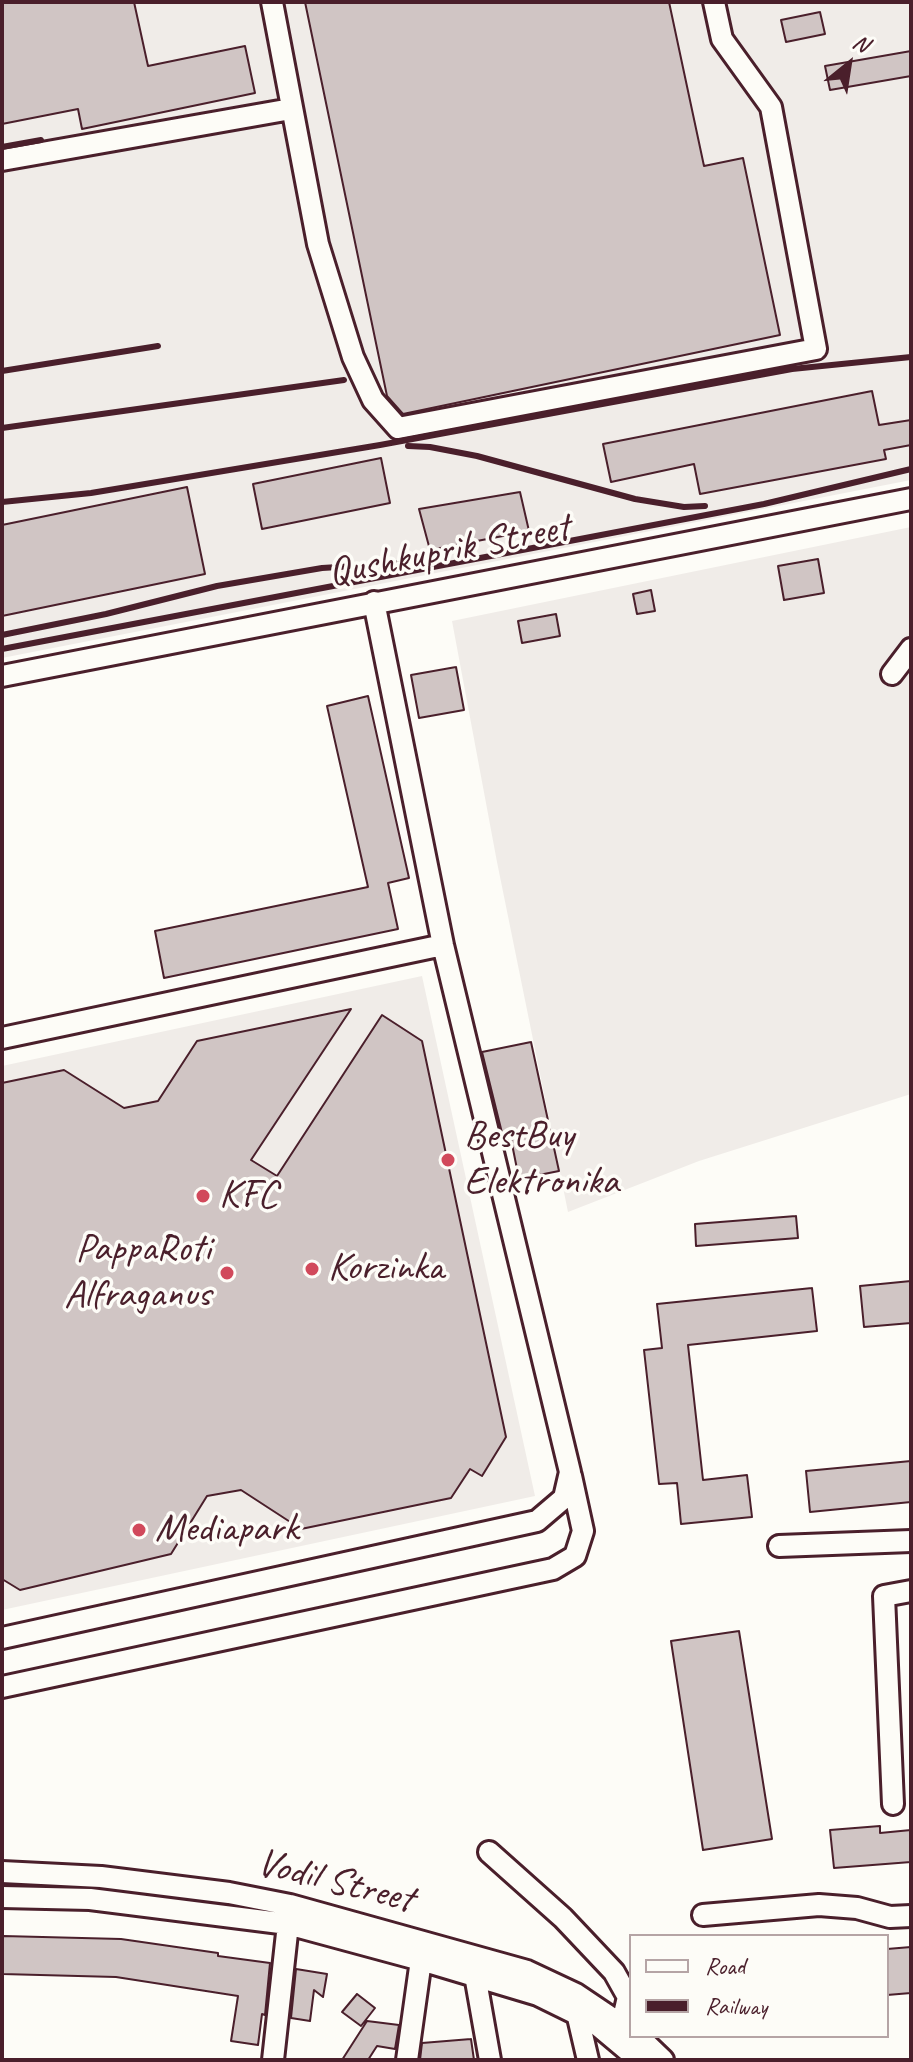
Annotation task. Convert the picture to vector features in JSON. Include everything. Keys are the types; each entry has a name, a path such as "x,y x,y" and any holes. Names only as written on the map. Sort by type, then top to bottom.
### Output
{"street":[{"path":"272,2 318,244 353,357 373,400 398,428 816,349 771,107 722,39 714,2"},
{"path":"2,160 291,109"},
{"name":"Qushkuprik Street","path":"2,676 911,499"},
{"path":"2,1687 553,1569 575,1556 583,1531 443,945 374,602"},
{"path":"892,674 911,649"},
{"path":"2,1038 443,945"},
{"path":"2,1638 537,1521 564,1498 570,1472"},
{"path":"779,1546 911,1541"},
{"path":"893,1804 884,1596 911,1591"},
{"path":"489,1852 563,1918 614,1972 629,2002"},
{"name":"Vodil Street","path":"2,1872 115,1878 229,1893 290,1905 527,1971 576,1994 629,2032"},
{"name":"Vodil Street","path":"2,1897 103,1900 288,1924 528,1991 577,2013 612,2035 629,2037"},
{"path":"703,1915 819,1905 857,1908 890,1917 911,1916"},
{"path":"273,2060 288,1924"},
{"path":"407,2060 421,1960"},
{"path":"475,1975 490,2060"},
{"path":"577,2013 588,2060"},
{"name":"Vodil Street","path":"637,2038 663,2060"}],"shaded area":[{"path":"2,2 911,2 911,480 2,658"},
{"path":"911,527 911,1094 699,1161 568,1212 452,621"},
{"path":"422,976 535,1496 2,1610 2,1066"}],"building":[{"path":"2,2 134,2 148,66 245,46 255,93 82,129 78,109 2,124"},
{"path":"305,2 669,2 704,166 743,158 780,335 403,414 387,396"},
{"path":"820,12 825,34 786,42 781,20"},
{"path":"911,51 911,76 830,90 825,66"},
{"path":"872,391 879,425 911,420 911,445 884,450 886,459 700,494 694,464 611,482 603,444"},
{"path":"381,458 390,503 262,529 253,484"},
{"path":"187,487 205,574 2,616 2,525"},
{"path":"520,492 529,531 430,550 419,509"},
{"path":"818,559 824,593 784,600 778,566"},
{"path":"651,590 655,611 637,614 633,594"},
{"path":"556,614 560,636 522,643 518,621"},
{"path":"456,667 464,710 419,718 411,675"},
{"path":"368,696 409,878 388,883 398,929 164,978 155,931 368,887 327,706"},
{"path":"351,1009 251,1160 277,1176 382,1015 422,1041 506,1437 482,1476 470,1469 451,1498 301,1529 241,1490 207,1496 171,1554 20,1590 2,1579 2,1083 64,1070 124,1108 158,1101 197,1041"},
{"path":"531,1042 559,1171 519,1179 511,1139 504,1141 482,1052"},
{"path":"796,1216 798,1238 696,1246 695,1224"},
{"path":"911,1281 911,1323 864,1327 860,1286"},
{"path":"812,1288 817,1331 688,1345 703,1480 747,1475 752,1517 681,1524 677,1483 659,1484 644,1350 662,1348 657,1304"},
{"path":"911,1461 911,1502 810,1512 806,1471"},
{"path":"739,1631 772,1839 703,1850 671,1641"},
{"path":"880,1826 880,1833 911,1830 911,1862 834,1868 830,1830"},
{"path":"3,1936 121,1939 270,1963 265,2015 262,2014 258,2045 231,2041 238,1996 116,1977 2,1974"},
{"path":"911,1947 911,1993 889,1995 889,1949"},
{"path":"296,1969 327,1974 323,1997 314,1990 310,2021 291,2018"},
{"path":"357,1994 375,2008 361,2026 342,2012"},
{"path":"367,2021 399,2025 395,2049 377,2046 368,2060 342,2060"},
{"path":"471,2039 474,2060 420,2060 422,2043"}],"railway":[{"path":"2,147 41,140"},
{"path":"2,371 158,346"},
{"path":"2,502 91,493 380,445 792,369 911,357"},
{"path":"2,428 344,380"},
{"path":"408,446 477,456 635,499 684,507 705,506"},
{"path":"2,649 764,504 911,469"},
{"path":"2,635 106,614 217,586 322,568 405,563"}],"place":[{"name":"BestBuy Elektronika","path":"448,1160"},
{"name":"KFC","path":"203,1196"},
{"name":"Korzinka","path":"312,1269"},
{"name":"PappaRoti Alfraganus","path":"227,1273"},
{"name":"Mediapark","path":"139,1530"}]}
